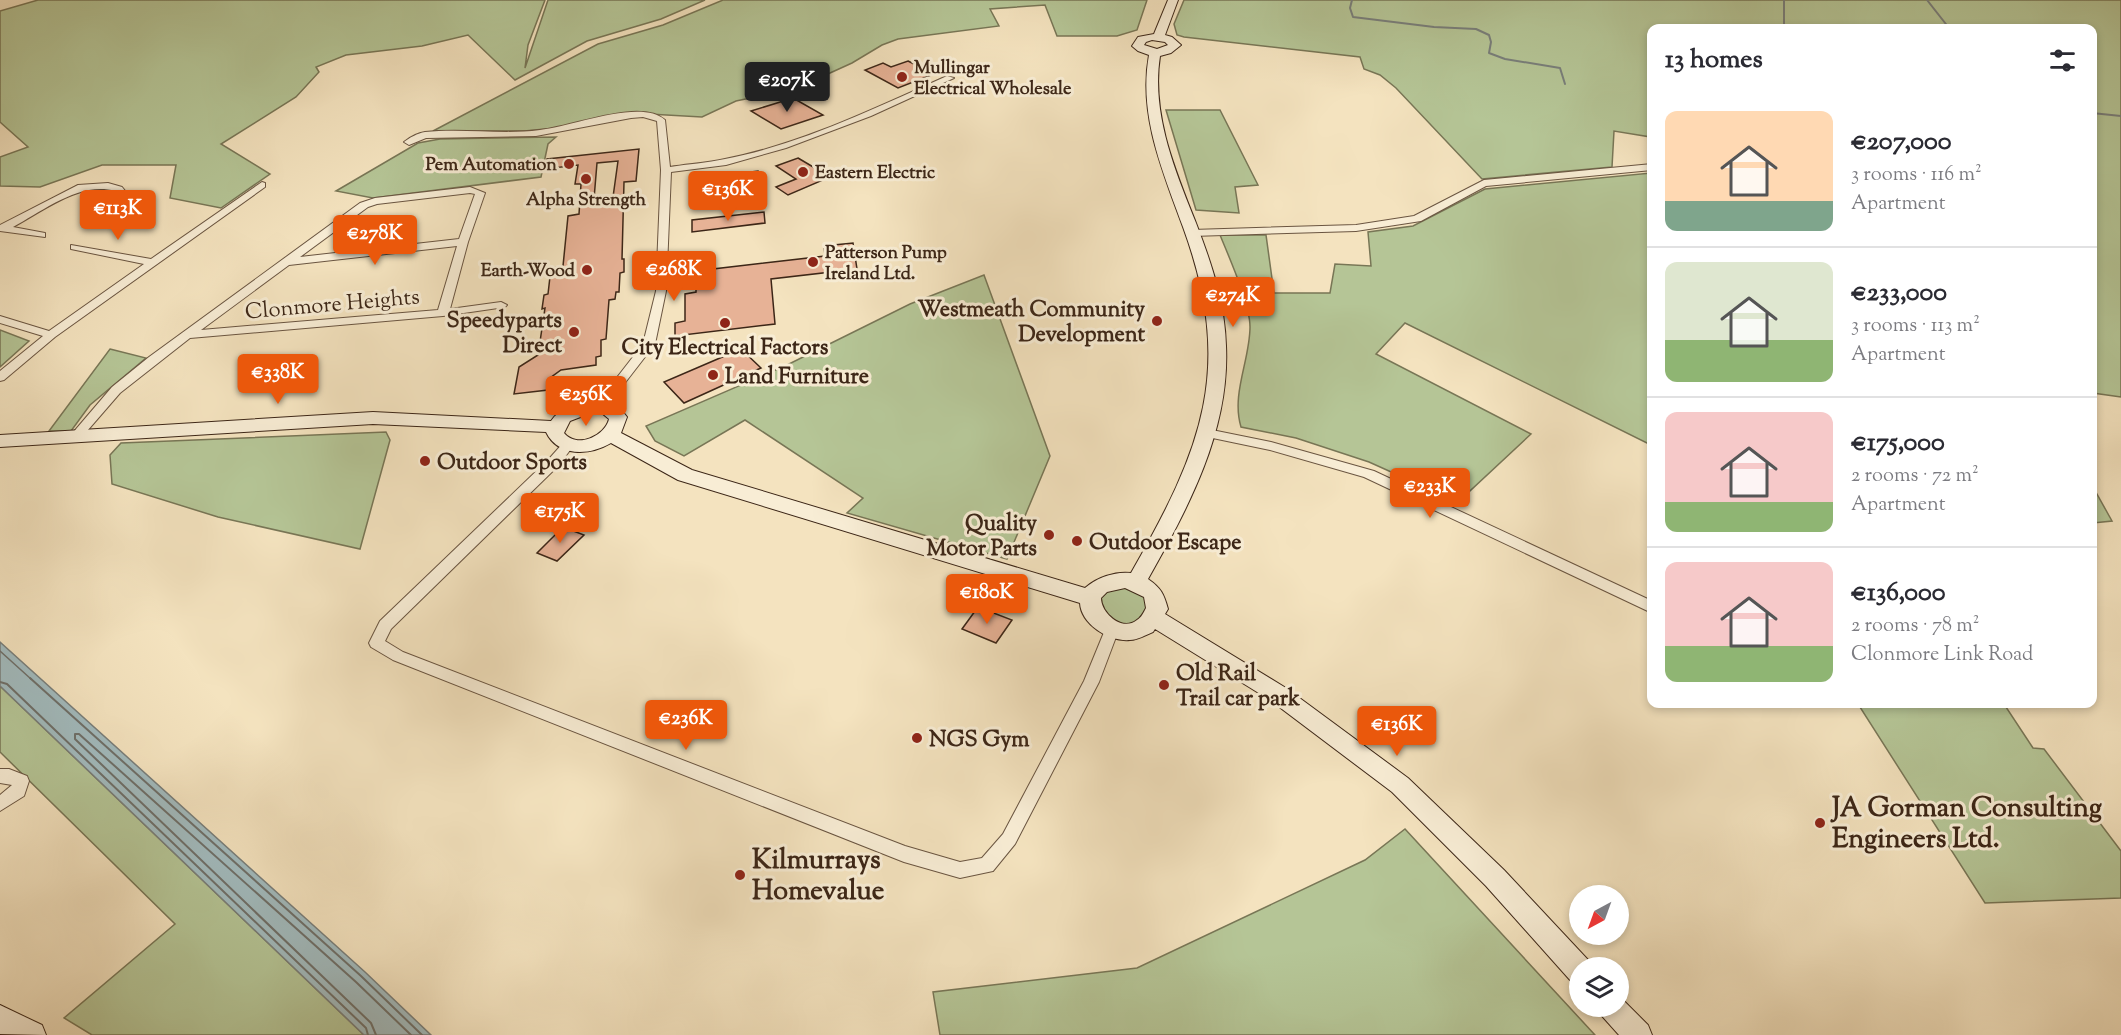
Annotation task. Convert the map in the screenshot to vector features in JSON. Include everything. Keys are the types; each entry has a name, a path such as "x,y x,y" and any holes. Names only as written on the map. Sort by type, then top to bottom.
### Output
{"main road":[{"path":"1136,582 1188,482 1207,433 1218,390 1218,350 1212,298 1173,180 1152,103 1150,81 1156,45 1173,0"},
{"path":"600,407 608,409 618,417 615,429 610,435 594,443 568,445 557,438 556,427 573,411 600,407"},
{"path":"0,441 373,418 556,427"},
{"path":"610,435 685,475 1091,598"},
{"path":"1114,581 1136,582 1153,593 1157,609 1154,618 1141,628 1132,631 1112,629 1103,625 1092,613 1091,598 1104,584 1114,581"},
{"path":"1154,618 1278,694 1400,785 1495,878 1569,959"},
{"path":"1622,1017 1638,1035"},
{"path":"0,1019 32,1035"}],"street":[{"path":"666,170 726,162 777,148 862,116 950,78"},
{"path":"409,142 424,135 550,132 625,116 646,115 661,120 666,170 661,291 649,344 600,407"},
{"path":"1192,232 1356,228 1418,219 1484,183 1647,167"},
{"path":"0,377 51,334 155,263 262,185"},
{"path":"1,228 87,186 119,189 121,192 108,211 114,215 115,221"},
{"name":"Clonmore Heights","path":"77,435 116,390 187,334 364,205 375,201 470,190 480,193 463,242 443,313 187,334"},
{"path":"1,228 41,235"},
{"name":"Clonmore Heights","path":"284,262 463,242"},
{"path":"75,247 155,263"},
{"path":"443,313 501,305"},
{"path":"0,320 51,334"},
{"path":"1207,433 1271,446 1369,474 1647,606"},
{"path":"568,445 553,463 385,625 376,643 408,661 904,854 960,870 987,865 1009,839 1091,682 1112,629"},
{"path":"0,776 9,776 21,781 18,791 0,804"}],"green space":[{"path":"38,0 545,0 528,45 525,68 548,0 705,0 661,19 587,41 515,80 468,35 422,46 346,55 316,67 319,72 296,97 221,144 270,174 221,208 170,198 176,165 102,165 40,187 0,186 0,157 28,147 0,122 0,11"},
{"path":"723,0 1147,0 1137,30 1117,36 1057,36 1045,5 990,9 999,26 898,39 797,88 762,98 736,101 702,117 631,113 566,127 524,131 433,131 598,44 663,25"},
{"path":"1184,0 2121,0 2121,397 2097,394 2097,24 1647,24 1647,136 1614,131 1612,167 1482,179 1396,88 1380,75 1364,69 1360,57 1184,37 1177,35 1174,24"},
{"path":"1166,110 1220,110 1258,185 1235,187 1239,213 1196,210"},
{"path":"556,137 548,144 541,177 373,198 336,191 418,143 440,139"},
{"path":"1647,173 1647,443 1405,323 1376,354 1531,434 1458,502 1369,462 1296,438 1241,427 1238,402 1249,339 1249,317 1220,235 1266,235 1274,293 1330,293 1335,264 1371,266 1368,232 1413,226 1485,189"},
{"path":"984,275 1050,456 1007,559 847,513 863,498 745,420 684,456 655,441 646,426 787,365 910,304"},
{"path":"0,330 29,341 0,367"},
{"path":"110,349 146,358 90,405 71,431 49,431"},
{"path":"386,432 390,440 360,549 218,517 112,484 110,455 121,443"},
{"path":"2097,494 2112,521 2097,523"},
{"path":"1115,586 1141,591 1150,607 1138,622 1123,625 1107,620 1099,601 1102,594"},
{"path":"0,686 364,1035 92,1035 64,1018 175,924 0,752"},
{"path":"1861,708 2007,708 2033,748 2044,749 2121,851 2121,898 1985,903"},
{"path":"1405,829 1569,1007 1569,1017 1578,1017 1595,1035 940,1035 933,992 1137,968 1365,860"}],"water":[{"path":"0,642 365,972 431,1035 364,1035 0,686"}],"building":[{"name":"Mullingar Electrical Wholesale","path":"908,61 934,74 898,88 865,70 883,63 891,67"},
{"path":"793,98 823,115 781,129 751,111"},
{"path":"639,149 636,181 624,182 622,259 624,259 624,272 620,273 619,292 616,292 615,299 609,300 606,339 601,340 601,356 596,357 596,365 561,370 550,378 548,390 514,394 519,367 538,355 545,308 542,309 544,295 548,294 551,268 563,266 568,216 579,214 581,184 575,184 578,165 545,169 547,159","holes":["618,161 613,197 594,199 597,163"]},
{"name":"Eastern Electric","path":"798,158 830,177 788,195 776,187 796,179 776,166"},
{"path":"758,171 759,186 693,190 692,176 718,172 718,176"},
{"path":"764,212 765,223 692,232 692,220"},
{"path":"853,243 857,269 771,279 775,324 675,336 675,323 685,321 685,294 696,292 696,271 825,256 824,246"},
{"name":"Land Furniture","path":"741,349 761,368 684,403 664,382"},
{"path":"563,527 584,535 557,561 537,553"},
{"path":"978,607 1012,620 996,643 962,629"}],"waterway":[{"path":"1352,0 1350,8 1353,17 1434,27 1476,29 1489,35 1491,42 1489,53 1505,59 1560,68 1565,84"},
{"path":"1784,0 1784,24"},
{"path":"1927,0 1946,24"},
{"path":"2097,114 2121,116"}],"place":[{"name":"Mullingar Electrical Wholesale","path":"902,77"},
{"name":"Pem Automation","path":"569,164"},
{"name":"Eastern Electric","path":"803,172"},
{"name":"Alpha Strength","path":"586,179"},
{"name":"Patterson Pump Ireland Ltd.","path":"813,262"},
{"name":"Earth-Wood","path":"587,270"},
{"name":"Westmeath Community Development","path":"1157,321"},
{"name":"City Electrical Factors","path":"725,323"},
{"name":"Speedyparts Direct","path":"574,332"},
{"name":"Land Furniture","path":"713,375"},
{"name":"Outdoor Sports","path":"425,461"},
{"name":"Quality Motor Parts","path":"1049,535"},
{"name":"Outdoor Escape","path":"1077,541"},
{"name":"Old Rail Trail car park","path":"1164,685"},
{"name":"NGS Gym","path":"917,738"},
{"name":"JA Gorman Consulting Engineers Ltd.","path":"1820,823"},
{"name":"Kilmurrays Homevalue","path":"740,875"}]}
